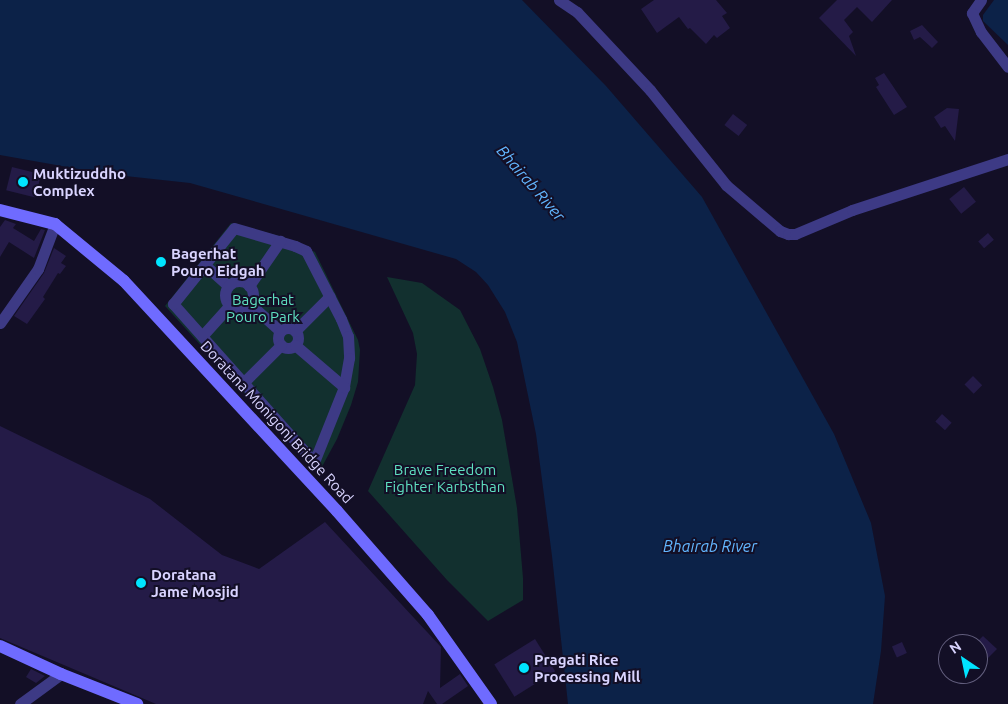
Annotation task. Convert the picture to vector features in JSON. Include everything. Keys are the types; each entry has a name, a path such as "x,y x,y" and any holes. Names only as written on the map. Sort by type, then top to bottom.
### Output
{"main road":[{"name":"Doratana Monigonj Bridge Road","path":"0,210 55,224 124,281 338,511 428,615 491,704"},
{"path":"0,646 61,674 137,704"}],"street":[{"path":"560,0 577,12 650,90 726,185 780,231 795,234 852,210 1008,158"},
{"path":"981,0 972,13 981,32 1008,66"},
{"path":"0,323 38,269 55,224"},
{"path":"234,228 280,241 306,251 330,296 348,336 349,358 344,387 314,462 173,304 204,265 234,228"},
{"path":"249,286 280,241"},
{"path":"204,265 228,286"},
{"path":"236,281 249,286 252,294 249,303 241,308 230,305 225,295 228,286 236,281"},
{"path":"295,331 330,296"},
{"path":"249,303 280,331"},
{"path":"202,335 230,305"},
{"path":"280,331 287,328 295,331 298,338 295,345 288,348 280,345"},
{"path":"280,331 278,338 280,345"},
{"path":"243,383 280,345"},
{"path":"295,345 344,387"},
{"path":"20,704 61,674"}],"green space":[{"name":"Bagerhat Pouro Park","path":"231,223 283,237 315,252 358,340 360,350 358,382 337,439 318,474 165,306"},
{"name":"Brave Freedom Fighter Karbsthan","path":"387,277 422,283 460,310 480,349 493,387 502,420 517,508 523,600 488,621 447,580 368,491 415,385 417,354 413,333"}],"water":[{"name":"Bhairab River","path":"0,0 522,0 606,86 702,197 834,434 871,523 885,596 881,651 873,704 568,704 552,556 536,434 517,342 505,312 488,285 476,272 456,259 190,183 107,174 0,155"},
{"path":"994,0 1008,0 1008,45 983,21 983,15"}],"building":[{"path":"654,0 716,0 727,13 722,16 730,28 717,38 714,35 706,44 690,28 688,29 679,17 657,33 641,9"},
{"path":"837,0 892,0 872,22 857,7 844,20 853,32 849,36 856,56 819,18"},
{"path":"922,25 938,42 932,48 920,37 914,40 910,31"},
{"path":"884,73 907,107 894,115 876,87 879,85 875,78"},
{"path":"947,108 959,109 955,141 945,126 941,128 934,117"},
{"path":"733,114 747,125 739,136 724,125"},
{"name":"Muktizuddho Complex","path":"12,167 41,174 35,198 6,190"},
{"path":"964,187 976,202 961,214 949,199"},
{"path":"5,220 16,224 13,228 34,241 41,229 45,230 34,258 9,242 0,257 0,227"},
{"path":"988,233 994,240 984,248 978,242"},
{"path":"54,248 66,256 61,263 66,266 60,274 58,273 43,297 45,299 27,324 14,316 44,273"},
{"path":"973,376 982,385 974,394 965,384"},
{"path":"942,414 952,423 945,430 935,421"},
{"path":"0,426 150,499 222,555 259,569 325,522 441,647 440,688 460,674 468,686 442,704 437,704 428,691 423,704 156,704 0,638"},
{"name":"Pragati Rice Processing Mill","path":"535,639 555,671 514,697 494,664"},
{"path":"988,641 997,649 988,658"},
{"path":"902,642 907,653 897,657 892,646"},
{"path":"31,669 45,676 36,683 26,677"}],"place":[{"name":"Muktizuddho Complex","path":"23,182"},
{"name":"Bagerhat Pouro Eidgah","path":"161,262"},
{"name":"Doratana Jame Mosjid","path":"141,583"},
{"name":"Pragati Rice Processing Mill","path":"524,668"}]}
